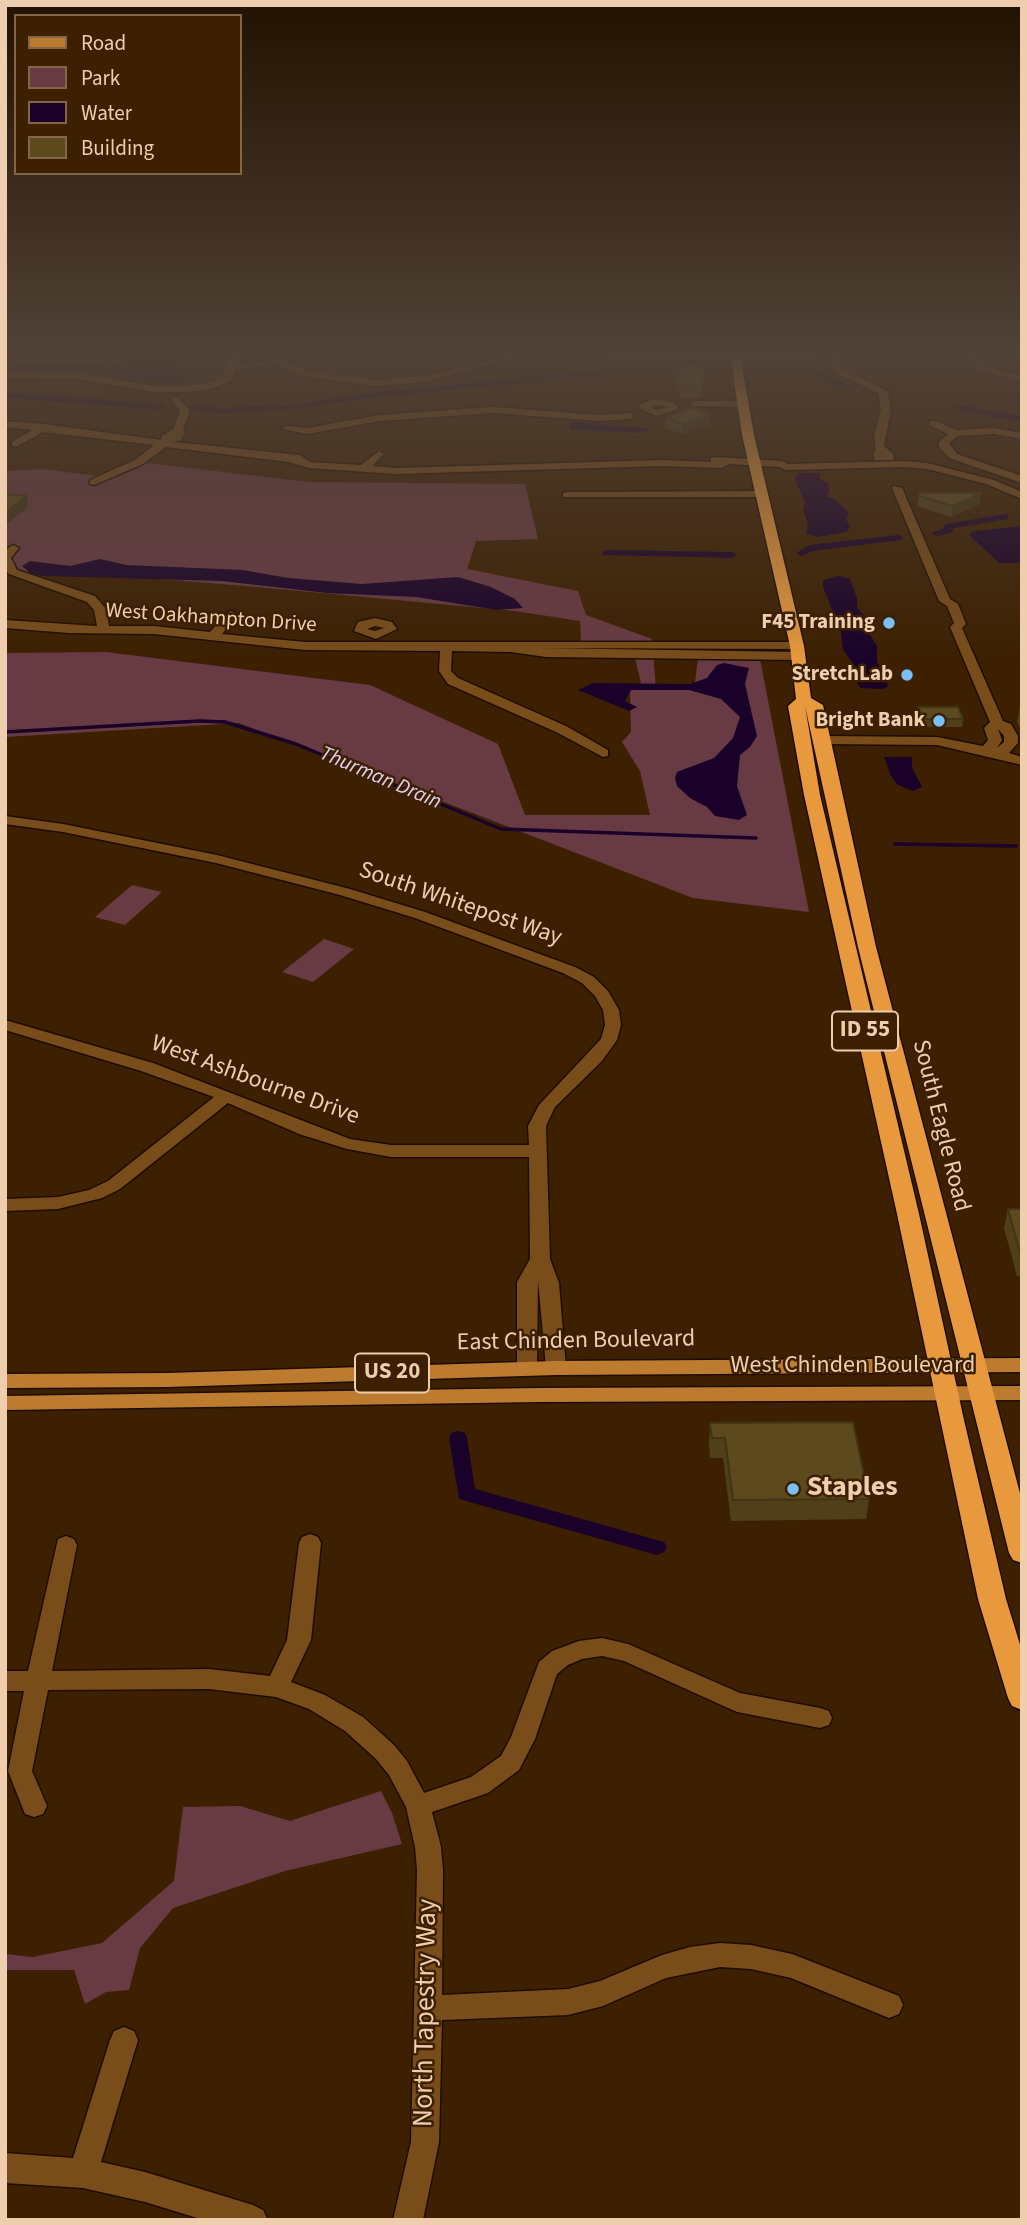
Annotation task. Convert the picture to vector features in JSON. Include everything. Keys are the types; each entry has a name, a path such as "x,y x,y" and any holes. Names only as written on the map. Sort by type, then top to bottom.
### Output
{"highway":[{"name":"South Eagle Road","path":"754,458 798,651 804,700"},
{"name":"South Eagle Road","path":"804,700 796,706 822,838 908,1214 939,1365"},
{"name":"South Eagle Road","path":"804,700 815,705 869,955 973,1366"},
{"path":"801,734 811,741 829,821 842,830"},
{"path":"822,838 835,843 838,848 856,932 862,949 869,955"},
{"name":"ID 55","path":"939,1365 992,1599 1022,1698"},
{"name":"ID 55","path":"973,1366 1022,1553"}],"main road":[{"name":"East Chinden Boulevard","path":"5,1381 167,1380 527,1368 1022,1365"},
{"name":"West Chinden Boulevard","path":"5,1403 433,1396 1022,1393"}],"street":[{"path":"94,482 143,458"},
{"path":"282,458 307,465 363,469 497,470 675,463 755,463 782,464 786,467 916,465 957,472 1022,496"},
{"path":"363,469 375,458"},
{"path":"494,458 497,470"},
{"path":"611,458 616,466"},
{"path":"885,458 897,473 902,486 893,487 945,601 940,604 948,624 956,627 997,723 1006,727 1011,736 1011,743 1005,750 989,755"},
{"path":"959,458 1022,480"},
{"path":"888,464 983,486 1022,504"},
{"path":"568,495 762,494"},
{"path":"13,548 5,557 13,572 91,599 100,609 104,629"},
{"path":"213,636 232,615"},
{"name":"West Oakhampton Drive","path":"5,624 154,630 305,646 374,641 446,648 511,649 545,644 798,651"},
{"path":"446,648 444,671 453,681 561,729 603,753"},
{"path":"823,744 925,747 1022,761"},
{"path":"989,755 1022,768"},
{"name":"South Whitepost Way","path":"5,820 156,846 345,892 494,941 569,970 588,980 603,994 611,1010 613,1024 609,1040 596,1057 548,1105 537,1126 540,1259 549,1283 556,1368"},
{"name":"West Ashbourne Drive","path":"5,1025 136,1063 347,1144 414,1152 536,1152"},
{"path":"5,1205 58,1203 94,1194 114,1185 226,1096"},
{"name":"South Whitepost Way","path":"527,1368 527,1282 540,1259"},
{"path":"277,1687 299,1640 310,1543"},
{"path":"34,1806 20,1772 20,1761 65,1545"},
{"path":"418,1806 478,1785 510,1763 523,1739 547,1669 560,1658 579,1650 602,1647 628,1653 737,1702 820,1718"},
{"name":"North Tapestry Way","path":"5,1681 209,1679 277,1687 317,1702 354,1724 398,1768 418,1806 428,1847 430,1870 425,2142 408,2220"},
{"path":"429,2008 568,2002 603,1993 662,1967 690,1959 720,1955 751,1956 792,1966 889,2005"},
{"path":"83,2173 124,2040"},
{"path":"5,2168 83,2173 145,2187 253,2220"}],"green space":[{"path":"148,463 308,482 525,484 538,539 476,541 467,569 578,591 586,615 652,639 656,690 695,683 698,658 760,659 809,912 693,898 239,723 5,737 5,653 106,652 370,685 498,744 525,815 650,815 640,771 622,742 631,732 630,691 641,683 631,641 581,642 580,621 515,611 257,587 160,579 5,573 5,471 41,469 115,478"},
{"path":"132,885 162,892 125,925 95,917"},
{"path":"324,939 354,949 313,982 282,972"},
{"path":"381,1791 392,1813 402,1844 285,1871 173,1908 140,1948 129,1990 106,1992 85,2004 74,1970 5,1970 5,1954 33,1957 102,1943 174,1881 183,1807 240,1806 290,1821"}],"water":[{"path":"798,473 820,473 820,479 828,483 829,493 826,496 835,499 849,513 846,519 850,527 847,532 818,537 806,534 808,525 803,509 805,503 795,479"},
{"path":"1022,526 1022,563 999,563 969,535 974,531"},
{"path":"100,559 126,565 243,570 288,578 362,584 458,577 491,587 515,599 523,608 497,610 416,597 327,593 222,581 45,576 31,574 22,566 30,561 70,566"},
{"path":"839,576 850,579 857,598 857,607 865,617 866,628 877,646 877,662 888,686 884,689 861,688 853,678 853,663 843,650 841,632 823,587 823,580"},
{"path":"724,663 749,668 745,684 757,736 750,747 740,755 737,786 747,815 739,820 715,816 707,807 690,798 677,786 675,778 677,772 714,758 733,738 740,717 721,699 689,690 631,690 625,701 637,707 629,711 578,690 593,683 690,684 707,678 717,665"},
{"path":"884,757 912,757 912,768 922,787 913,791 898,785 891,776"}],"building":[{"path":"919,493 981,493 953,506 919,496"},
{"path":"5,494 27,496 5,513"},
{"path":"918,707 958,707 963,719 922,719"},
{"path":"1008,1209 1022,1209 1022,1256 1021,1256"},
{"name":"Staples","path":"853,1422 869,1499 733,1500 725,1438 712,1438 710,1423"}],"waterway":[{"path":"936,533 947,531 950,526 1005,517"},
{"path":"801,553 810,548 898,538"},
{"path":"607,553 732,555"},
{"name":"Thurman Drain","path":"5,732 200,721 225,722 296,744 501,829 756,838"},
{"name":"Thurman Drain","path":"895,844 1016,846"},
{"path":"458,1438 466,1494 657,1547"}],"place":[{"name":"F45 Training","path":"889,623"},
{"name":"StretchLab","path":"907,675"},
{"name":"Bright Bank","path":"939,721"},
{"name":"Staples","path":"793,1489"}]}
